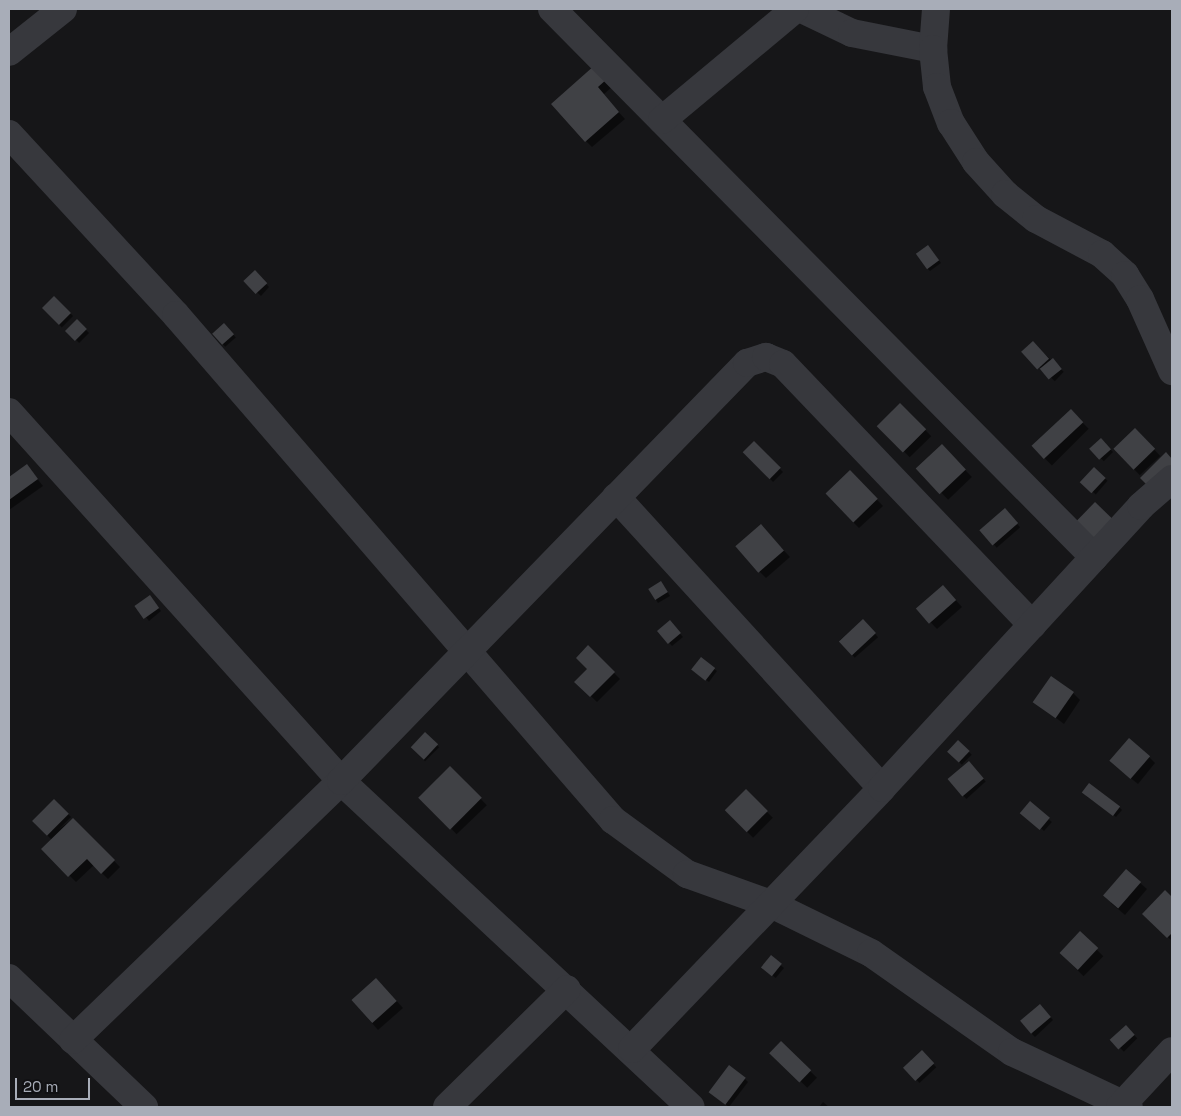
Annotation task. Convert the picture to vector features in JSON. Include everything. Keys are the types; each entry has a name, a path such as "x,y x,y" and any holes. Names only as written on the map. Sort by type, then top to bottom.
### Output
{"street":[{"path":"9,52 63,9"},
{"path":"552,9 1094,557"},
{"path":"662,120 796,9"},
{"path":"802,9 852,33 933,49"},
{"path":"936,9 933,49 936,87 951,123 976,162 1005,194 1028,213 1102,254 1125,275 1140,299 1172,371"},
{"path":"9,134 176,315 466,653 613,820 687,874 771,904 871,953 1012,1052 1123,1107 1172,1051"},
{"path":"73,1040 342,781 746,363 766,357 783,364 1032,625"},
{"path":"9,412 342,781 632,1049 690,1107"},
{"path":"632,1049 882,788 1141,506 1172,479"},
{"path":"616,497 882,788"},
{"path":"9,978 144,1107"},
{"path":"447,1107 567,989"}],"building":[{"path":"595,65 607,79 598,87 619,112 585,142 551,104"},
{"path":"928,245 939,260 927,269 916,254"},
{"path":"255,270 267,283 256,294 243,281"},
{"path":"54,296 71,313 59,325 42,308"},
{"path":"77,319 87,329 75,341 65,331"},
{"path":"224,323 234,334 222,345 212,334"},
{"path":"1033,341 1049,359 1037,370 1021,352"},
{"path":"1053,358 1062,369 1049,380 1040,369"},
{"path":"900,403 926,429 903,452 877,426"},
{"path":"1071,409 1083,422 1044,459 1032,446"},
{"path":"1135,428 1155,449 1134,470 1113,449"},
{"path":"1101,438 1111,449 1099,460 1089,449"},
{"path":"754,441 781,468 770,479 743,452"},
{"path":"942,444 966,470 940,494 916,469"},
{"path":"1166,452 1172,459 1172,469 1152,490 1140,478"},
{"path":"27,464 38,479 9,500 9,477"},
{"path":"1094,467 1106,478 1091,493 1080,482"},
{"path":"850,470 878,499 853,522 826,494"},
{"path":"1095,502 1119,525 1098,547 1074,524"},
{"path":"1005,508 1018,523 992,545 979,530"},
{"path":"761,524 784,550 758,573 735,546"},
{"path":"661,581 668,592 655,600 648,589"},
{"path":"943,585 956,600 929,624 916,609"},
{"path":"150,595 159,608 144,619 134,606"},
{"path":"863,619 876,633 852,655 839,642"},
{"path":"670,620 681,633 668,644 657,631"},
{"path":"588,645 615,672 590,697 574,682 587,669 576,658"},
{"path":"701,657 715,668 705,681 691,670"},
{"path":"1051,676 1074,692 1056,718 1033,702"},
{"path":"425,732 438,744 424,760 411,747"},
{"path":"1129,738 1150,756 1130,779 1109,761"},
{"path":"958,740 970,751 959,763 947,752"},
{"path":"969,761 984,779 962,797 948,779"},
{"path":"450,766 482,798 450,830 418,798"},
{"path":"1089,783 1120,806 1113,816 1082,793"},
{"path":"746,789 768,811 747,832 725,810"},
{"path":"54,799 69,814 47,836 32,821"},
{"path":"1030,801 1050,818 1040,830 1020,813"},
{"path":"73,818 115,860 101,874 87,859 68,877 41,849"},
{"path":"1126,869 1141,882 1118,909 1103,895"},
{"path":"1165,890 1172,897 1172,933 1167,938 1142,914"},
{"path":"1080,931 1098,948 1078,970 1060,953"},
{"path":"771,955 782,964 772,976 761,967"},
{"path":"376,978 397,1001 372,1023 351,1000"},
{"path":"1040,1004 1051,1017 1031,1034 1020,1021"},
{"path":"1126,1025 1135,1035 1118,1049 1110,1040"},
{"path":"781,1041 811,1070 799,1082 769,1053"},
{"path":"922,1050 934,1063 915,1081 903,1068"},
{"path":"729,1065 746,1078 725,1105 709,1092"}]}
